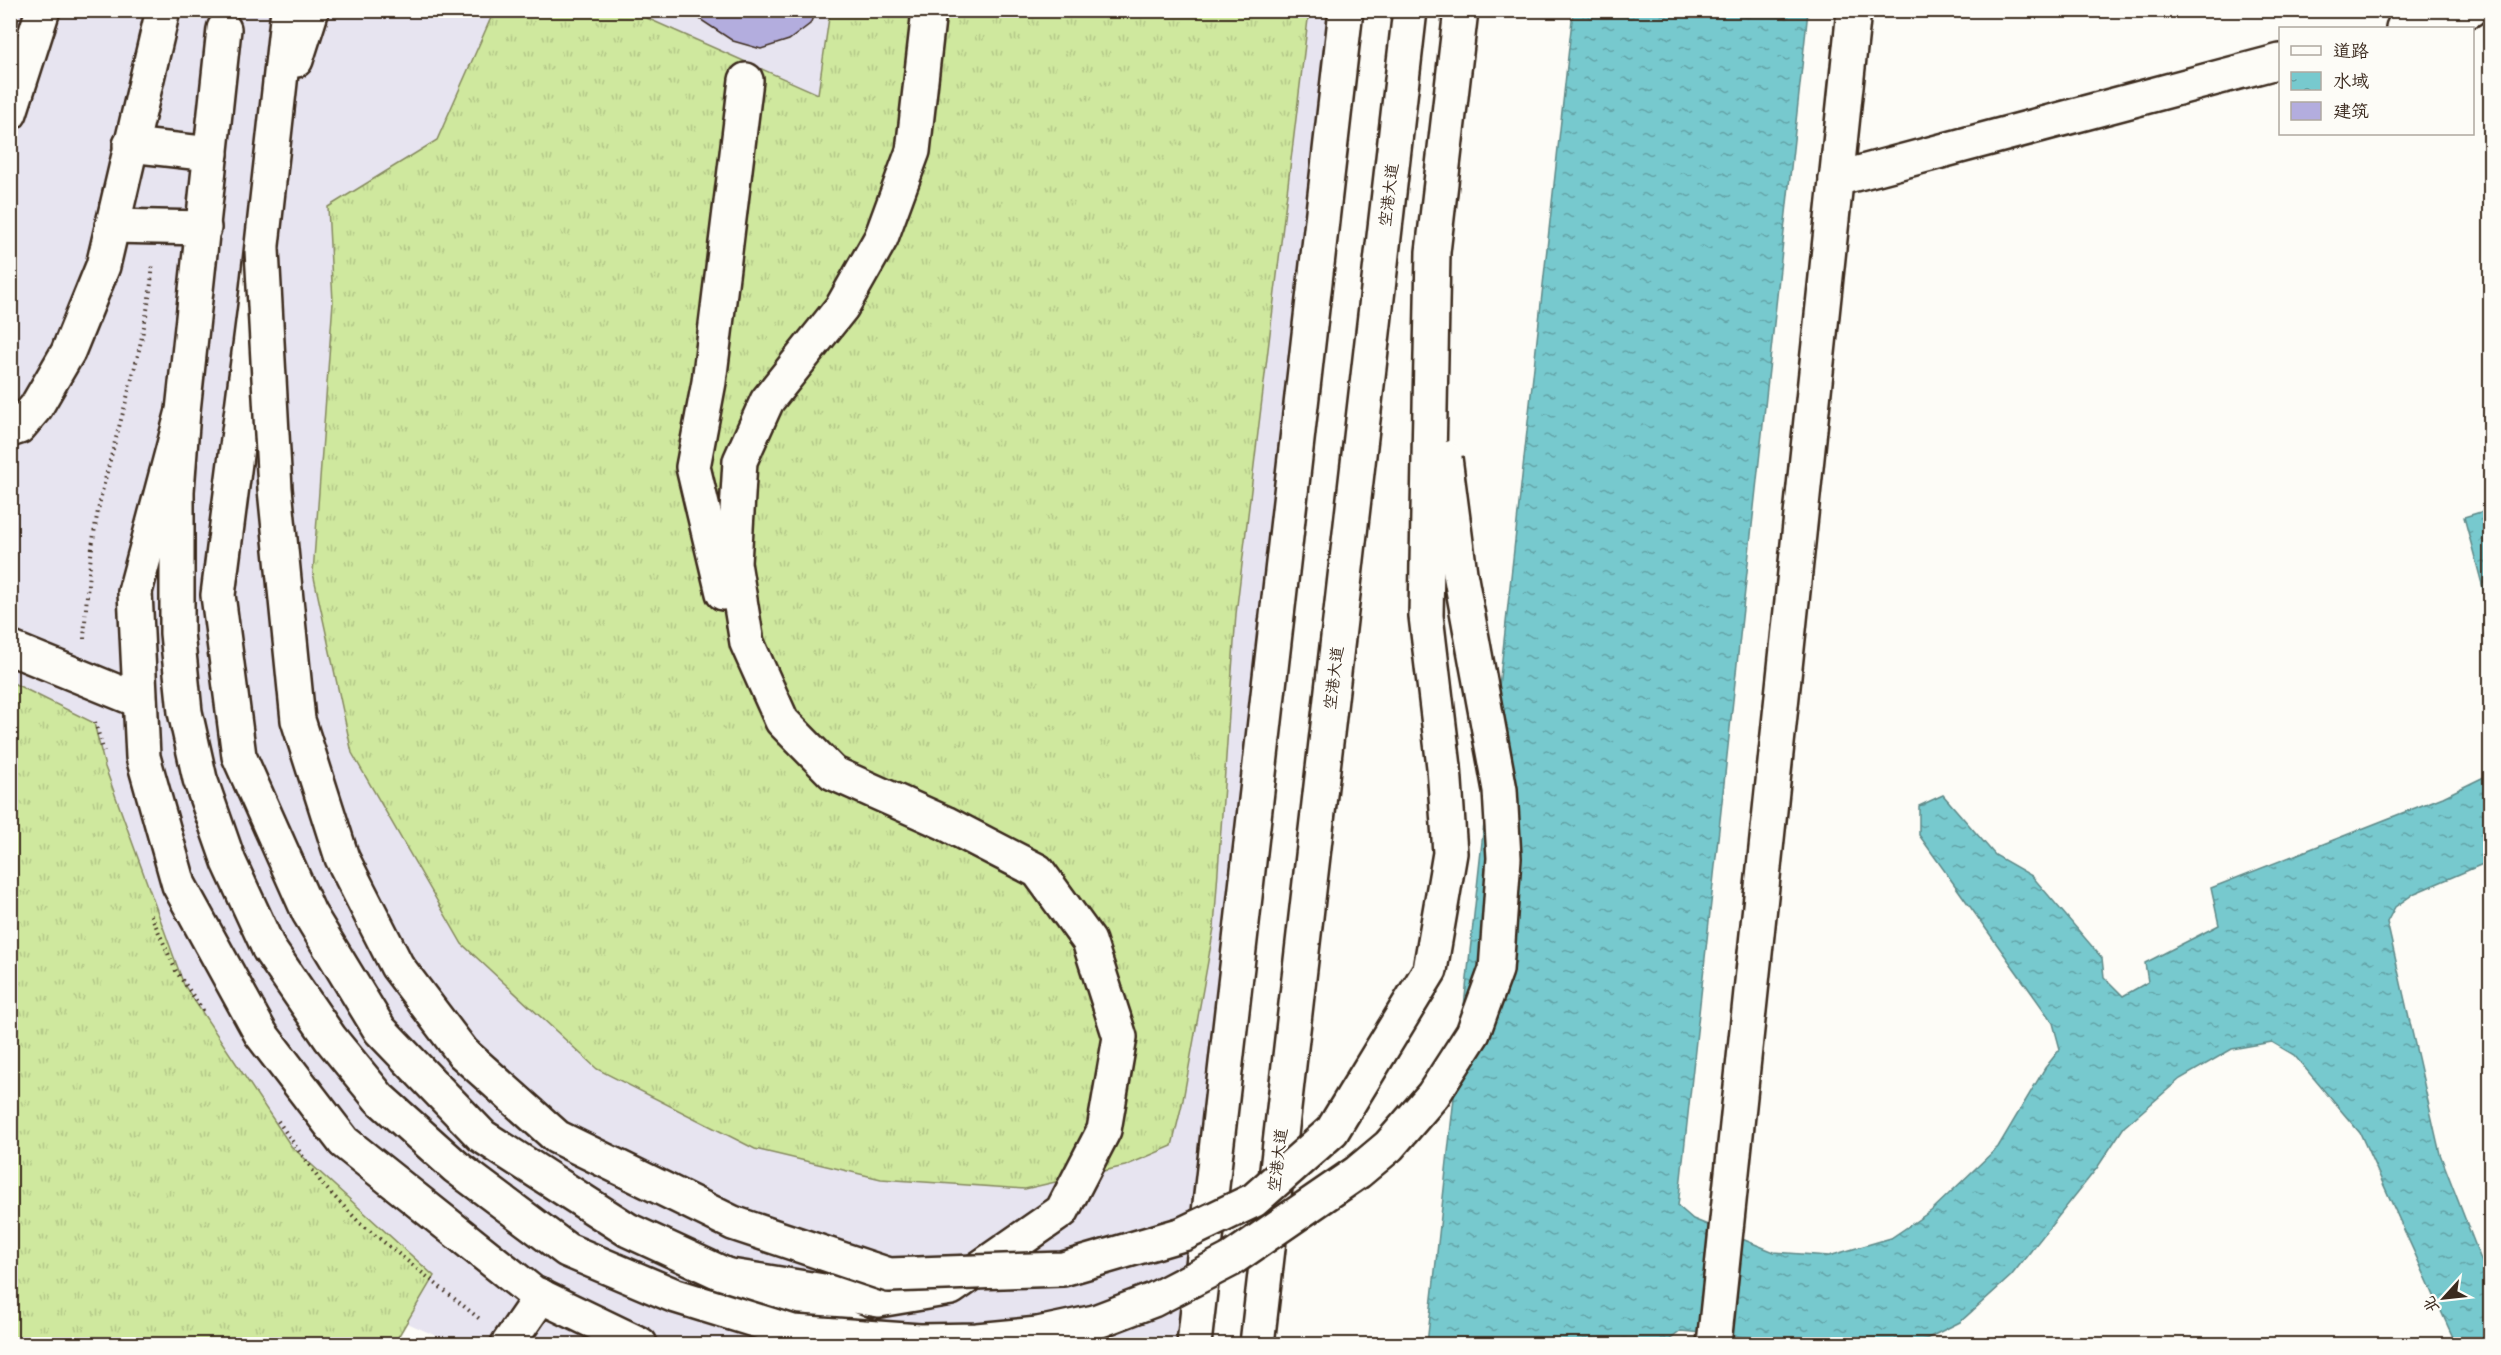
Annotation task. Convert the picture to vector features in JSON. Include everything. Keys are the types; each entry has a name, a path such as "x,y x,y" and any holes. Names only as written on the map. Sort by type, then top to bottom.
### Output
{"main road":[{"path":"10,113 43,10"},
{"path":"10,429 19,427 36,407 68,352 103,266 163,10"},
{"path":"288,10 262,250 219,595 239,756 309,913 380,1030 482,1136 627,1230 724,1275 889,1344"},
{"path":"276,120 312,10"},
{"path":"747,643 734,563 740,461 767,401 842,307 881,238 913,151 929,10"},
{"path":"1194,1344 1346,10"},
{"name":"空港大道","path":"1257,1344 1410,10"},
{"path":"262,250 275,489 298,720 342,858 397,966 463,1053 557,1137 733,1222 889,1275 1063,1269 1183,1234 1254,1200 1332,1131 1430,970 1450,853 1444,767 1426,616 1433,252 1461,10"},
{"path":"1714,1344 1854,10"},
{"path":"2407,27 2470,10"},
{"path":"224,29 183,411 177,491 177,633 185,712 200,779 225,852 269,949 330,1038 379,1098 456,1167 567,1250 674,1295 794,1332 920,1341 977,1340 1038,1334 1095,1322 1152,1300 1230,1260 1358,1172 1389,1146 1432,1095 1473,1033 1496,970 1504,858 1500,790 1460,573 1446,476 1433,252"},
{"path":"1836,180 2279,61"},
{"path":"724,1275 879,1300 951,1288 1062,1211 1104,1130 1120,1037 1089,941 1038,871 945,823 833,773 782,721 721,588 693,467 709,382 746,80"},
{"path":"130,145 211,154"},
{"path":"112,226 204,228"},
{"path":"183,411 135,591 143,757 179,885 261,1034 344,1142 541,1296 640,1344"},
{"path":"10,648 140,701"},
{"path":"508,1344 541,1296"}],"shaded area":[{"path":"10,11 1328,11 1178,1344 454,1344 403,1321 11,1059"}],"green space":[{"path":"494,11 631,11 818,94 830,11 1309,11 1236,614 1214,928 1183,1100 1172,1146 1125,1166 1025,1189 881,1179 755,1149 597,1069 462,944 352,753 313,573 333,302 328,207 437,140"},
{"path":"11,682 94,723 105,767 184,985 291,1146 434,1276 394,1344 11,1344"}],"water":[{"path":"1573,11 1808,11 1678,1206 1693,1219 1774,1252 1829,1256 1891,1238 1931,1211 1998,1147 2045,1068 2060,1049 2053,1023 1919,835 1919,806 1943,795 1995,855 2032,876 2102,958 2104,977 2123,996 2148,982 2145,963 2219,925 2211,888 2443,797 2490,774 2490,861 2415,893 2395,907 2387,922 2440,1154 2490,1283 2490,1344 2456,1344 2360,1133 2294,1055 2272,1042 2232,1049 2180,1079 2124,1127 2097,1168 2011,1276 1960,1322 1922,1341 1893,1344 1819,1344 1681,1331 1664,1344 1427,1344"},
{"path":"2484,511 2490,524 2490,614 2464,517"}],"building":[{"path":"686,10 816,10 810,24 789,40 761,49 733,41"}]}
